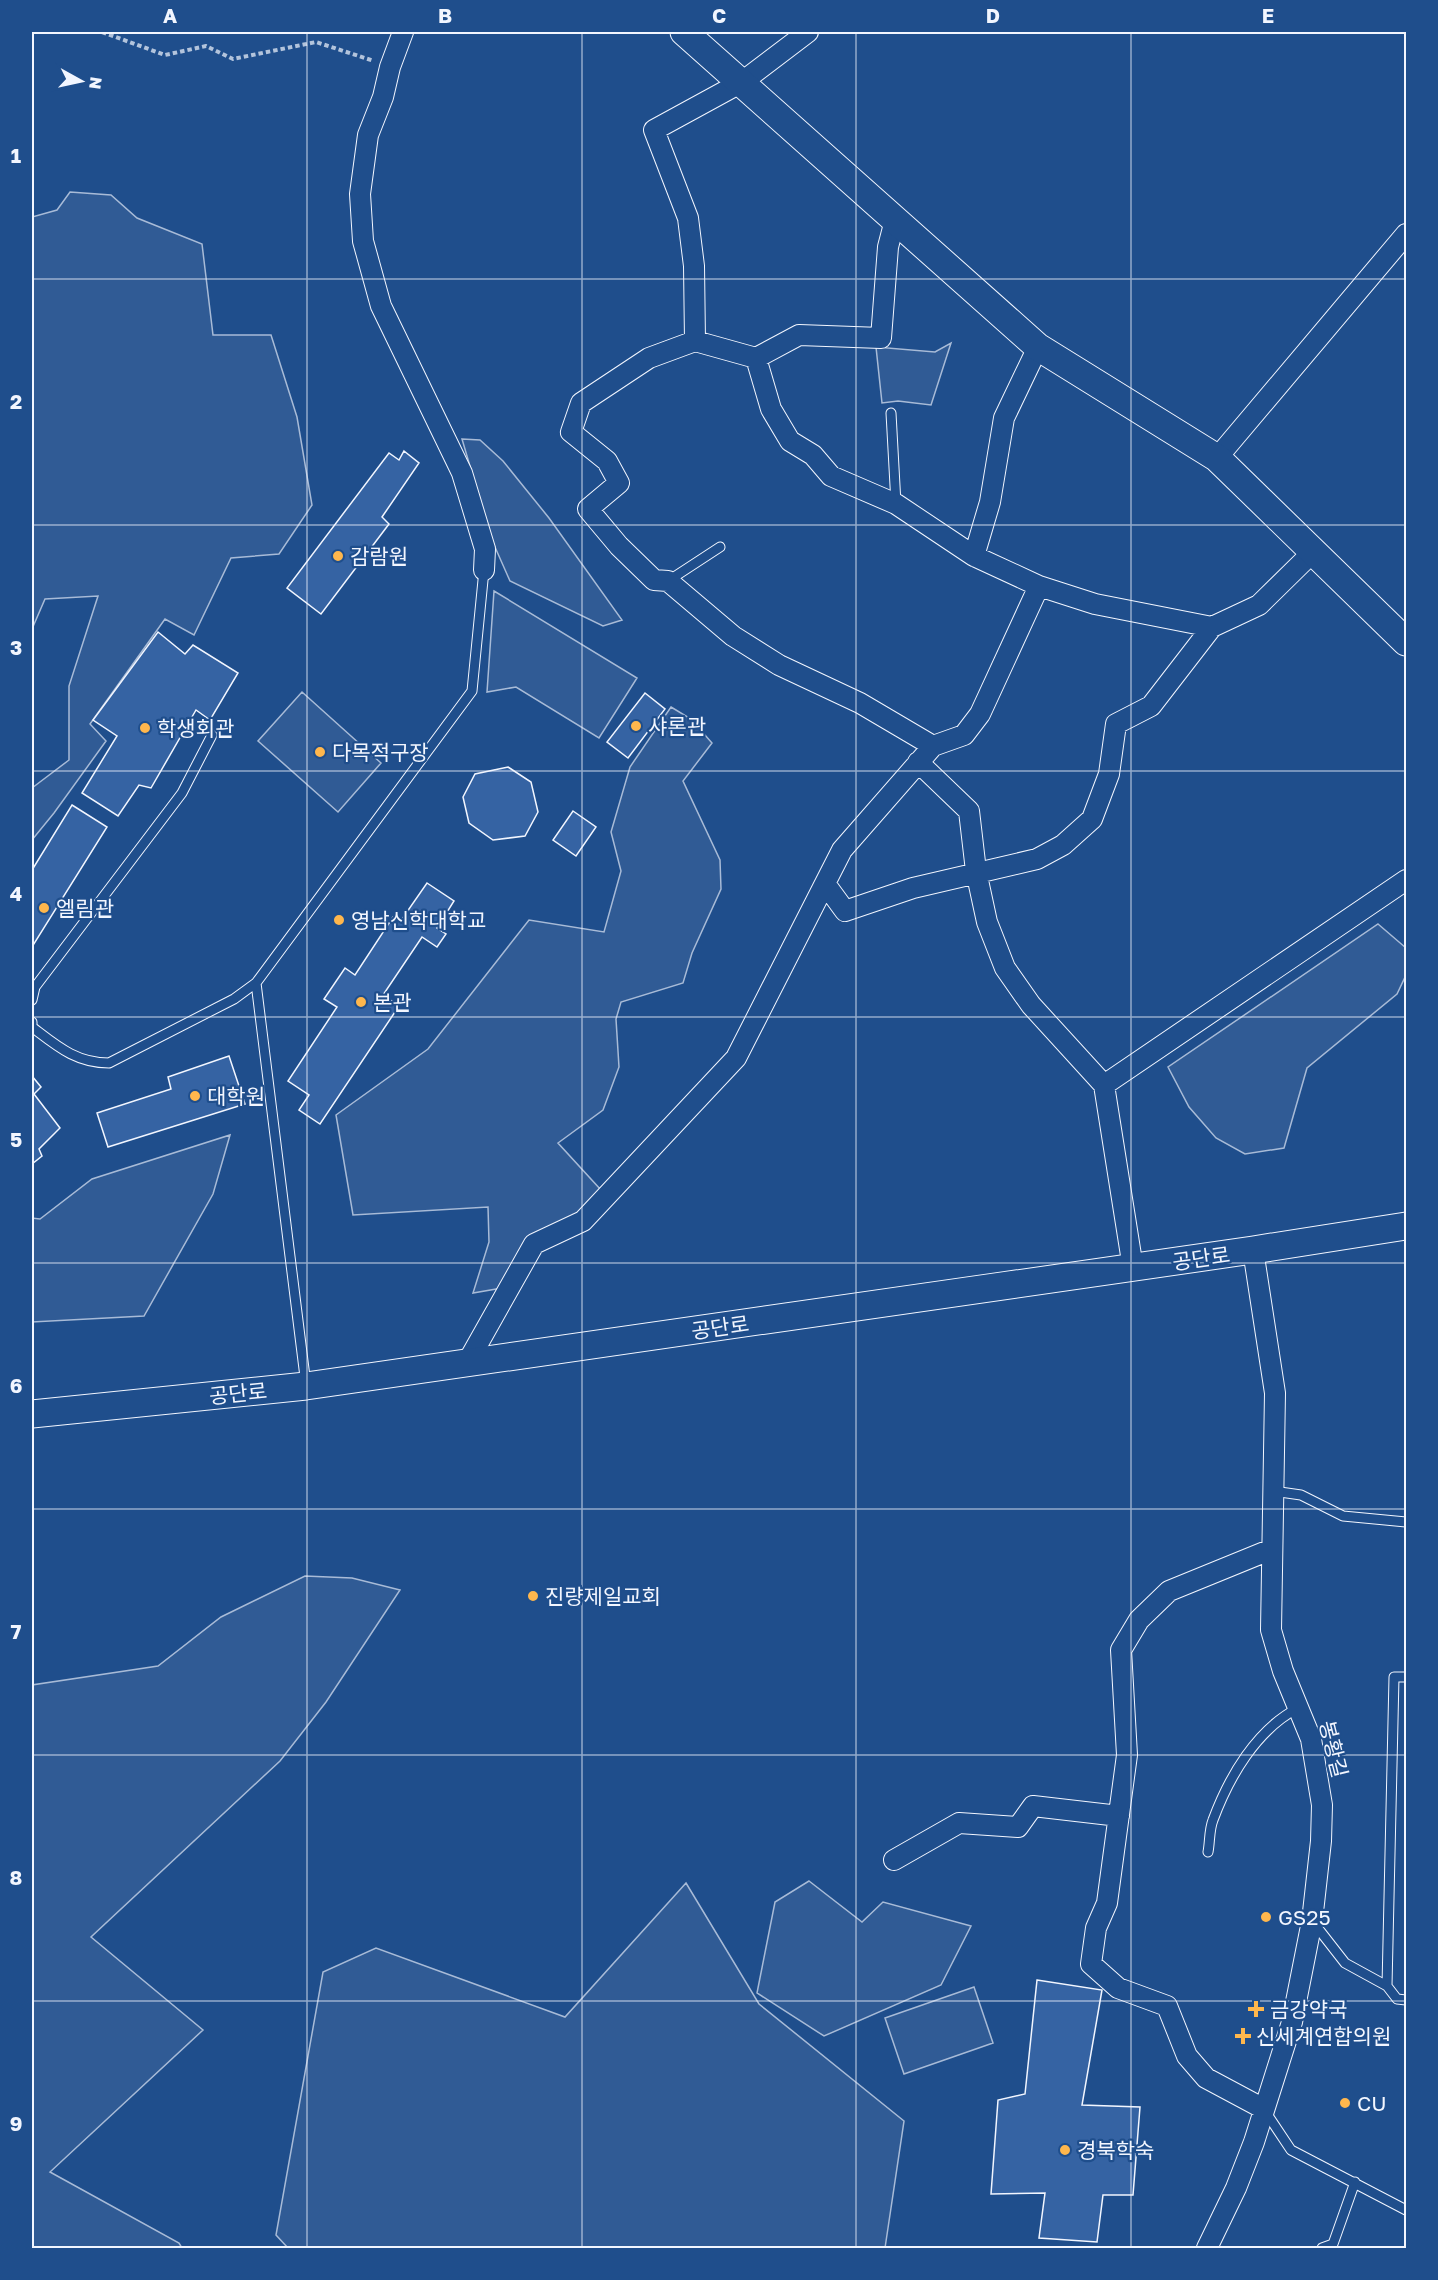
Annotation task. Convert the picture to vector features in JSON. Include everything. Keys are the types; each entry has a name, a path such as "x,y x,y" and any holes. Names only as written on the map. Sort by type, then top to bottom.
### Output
{"street":[{"path":"403,32 390,67 383,97 368,135 360,194 363,241 381,306 462,472 485,549 484,570"},
{"path":"684,32 1038,347 1217,458 1407,642"},
{"path":"695,341 694,266 688,218 654,130 742,82 808,32"},
{"path":"896,220 888,247 881,338 800,335 756,357 695,341 649,358 581,403 571,432 607,461 619,483 588,509 619,546 654,580 668,581 733,636 779,665 860,703 933,746"},
{"path":"1217,458 1407,234"},
{"path":"974,556 990,502 1004,417 1038,347"},
{"path":"756,357 771,409 790,441 813,455 831,476 896,504 974,556 1039,586 1095,604 1212,627"},
{"path":"826,885 845,910 976,872 1037,859 1063,844 1092,819 1109,774 1116,724 1151,706 1212,627 1259,605 1314,551"},
{"path":"467,1363 534,1244 583,1221 736,1058 842,850 933,746 964,735 981,714 1039,586"},
{"path":"918,762 969,811 976,872 987,922 1005,968 1030,1005 1104,1085 1133,1268"},
{"path":"1104,1085 1407,880"},
{"name":"공단로","path":"32,1414 306,1386 1253,1251 1407,1226"},
{"name":"봉황길","path":"1210,2248 1236,2188 1292,2022 1318,1878 1322,1805 1311,1738 1271,1630 1275,1392 1253,1251"},
{"path":"1264,2109 1206,2078 1187,2056 1167,2006 1118,1988 1091,1964 1096,1928 1107,1903 1127,1755 1121,1650 1139,1620 1170,1591 1272,1549"},
{"path":"894,1860 959,1823 1018,1827 1034,1806 1119,1816"}],"lane":[{"path":"891,413 896,504"},
{"path":"668,581 720,547"},
{"path":"32,1022 32,1027 69,1055 90,1063 108,1063 234,999 256,983 472,692 484,570"},
{"path":"32,1000 34,987 182,792 212,735"},
{"path":"256,983 306,1386"},
{"path":"1273,1491 1301,1495 1343,1516 1407,1522"},
{"path":"1387,1986 1394,1677 1407,1677"},
{"path":"1208,1852 1212,1822 1243,1758 1281,1717 1298,1708"},
{"path":"1312,1921 1345,1963 1387,1986 1397,1999 1407,2000"},
{"path":"1264,2109 1291,2150 1407,2210"},
{"path":"1322,2248 1333,2244 1355,2182"}],"path":[{"path":"102,32 165,55 206,46 233,58 316,42 390,67"}],"shaded area":[{"path":"70,192 111,195 137,218 202,244 213,335 271,335 297,417 312,505 279,554 231,558 194,635 165,619 90,724 106,741 32,840 32,788 69,760 69,686 98,596 45,599 32,629 32,217 57,210"},
{"path":"951,343 931,405 898,401 882,403 876,347 935,352"},
{"path":"462,439 480,440 503,461 549,518 622,620 603,626 510,581 491,538"},
{"path":"494,591 637,678 599,738 516,687 487,692"},
{"name":"다목적구장","path":"302,692 381,763 338,812 258,741"},
{"path":"671,707 691,719 712,743 683,781 720,860 721,889 692,953 683,983 621,1002 616,1019 619,1067 603,1110 558,1143 601,1190 502,1288 473,1293 489,1242 488,1207 353,1215 336,1115 428,1049 529,920 604,932 621,871 611,832 630,767"},
{"path":"1378,924 1406,948 1406,975 1397,994 1307,1068 1284,1148 1245,1154 1216,1138 1189,1107 1168,1067"},
{"path":"230,1135 213,1194 144,1316 32,1322 32,1218 40,1219 92,1179"},
{"path":"305,1576 352,1578 400,1590 326,1702 280,1761 91,1937 203,2030 50,2172 179,2243 182,2248 32,2248 32,1685 158,1666 221,1617"},
{"path":"809,1881 862,1922 883,1902 971,1926 941,1985 824,2036 757,1993 775,1902"},
{"path":"686,1883 759,2004 904,2121 885,2248 288,2248 276,2235 323,1972 376,1948 565,2017"},
{"path":"974,1987 993,2043 904,2074 885,2018"}],"building":[{"name":"감람원","path":"404,451 419,463 382,517 389,524 321,614 287,588 389,453 399,460"},
{"name":"학생회관","path":"158,632 185,654 193,645 238,673 210,720 196,710 151,788 139,785 118,816 82,793 117,736 93,720"},
{"name":"샤론관","path":"645,693 665,709 628,758 607,742"},
{"path":"508,767 531,782 538,812 525,836 493,840 469,823 463,797 475,774"},
{"name":"엘림관","path":"72,805 107,827 32,947 32,870"},
{"path":"573,811 596,827 576,856 553,840"},
{"name":"본관","path":"427,883 454,901 437,928 446,934 437,947 422,937 383,995 399,1006 320,1124 299,1110 309,1095 288,1081 337,1007 324,999 345,968 355,975 393,917 400,922"},
{"name":"대학원","path":"229,1056 245,1104 108,1147 97,1113 171,1089 168,1077"},
{"path":"32,1076 41,1087 34,1094 60,1128 39,1149 42,1156 32,1164"},
{"name":"경북학숙","path":"1037,1980 1102,1990 1082,2105 1140,2107 1133,2195 1103,2195 1097,2242 1039,2238 1045,2193 991,2194 998,2100 1025,2094"}],"place":[{"name":"감람원","path":"338,556"},
{"name":"샤론관","path":"636,726"},
{"name":"학생회관","path":"145,728"},
{"name":"다목적구장","path":"320,752"},
{"name":"엘림관","path":"44,908"},
{"name":"영남신학대학교","path":"339,920"},
{"name":"본관","path":"361,1002"},
{"name":"대학원","path":"195,1096"},
{"name":"진량제일교회","path":"533,1596"},
{"name":"GS25","path":"1266,1917"},
{"name":"금강약국","path":"1256,2009"},
{"name":"신세계연합의원","path":"1243,2036"},
{"name":"CU","path":"1345,2103"},
{"name":"경북학숙","path":"1065,2150"}]}
